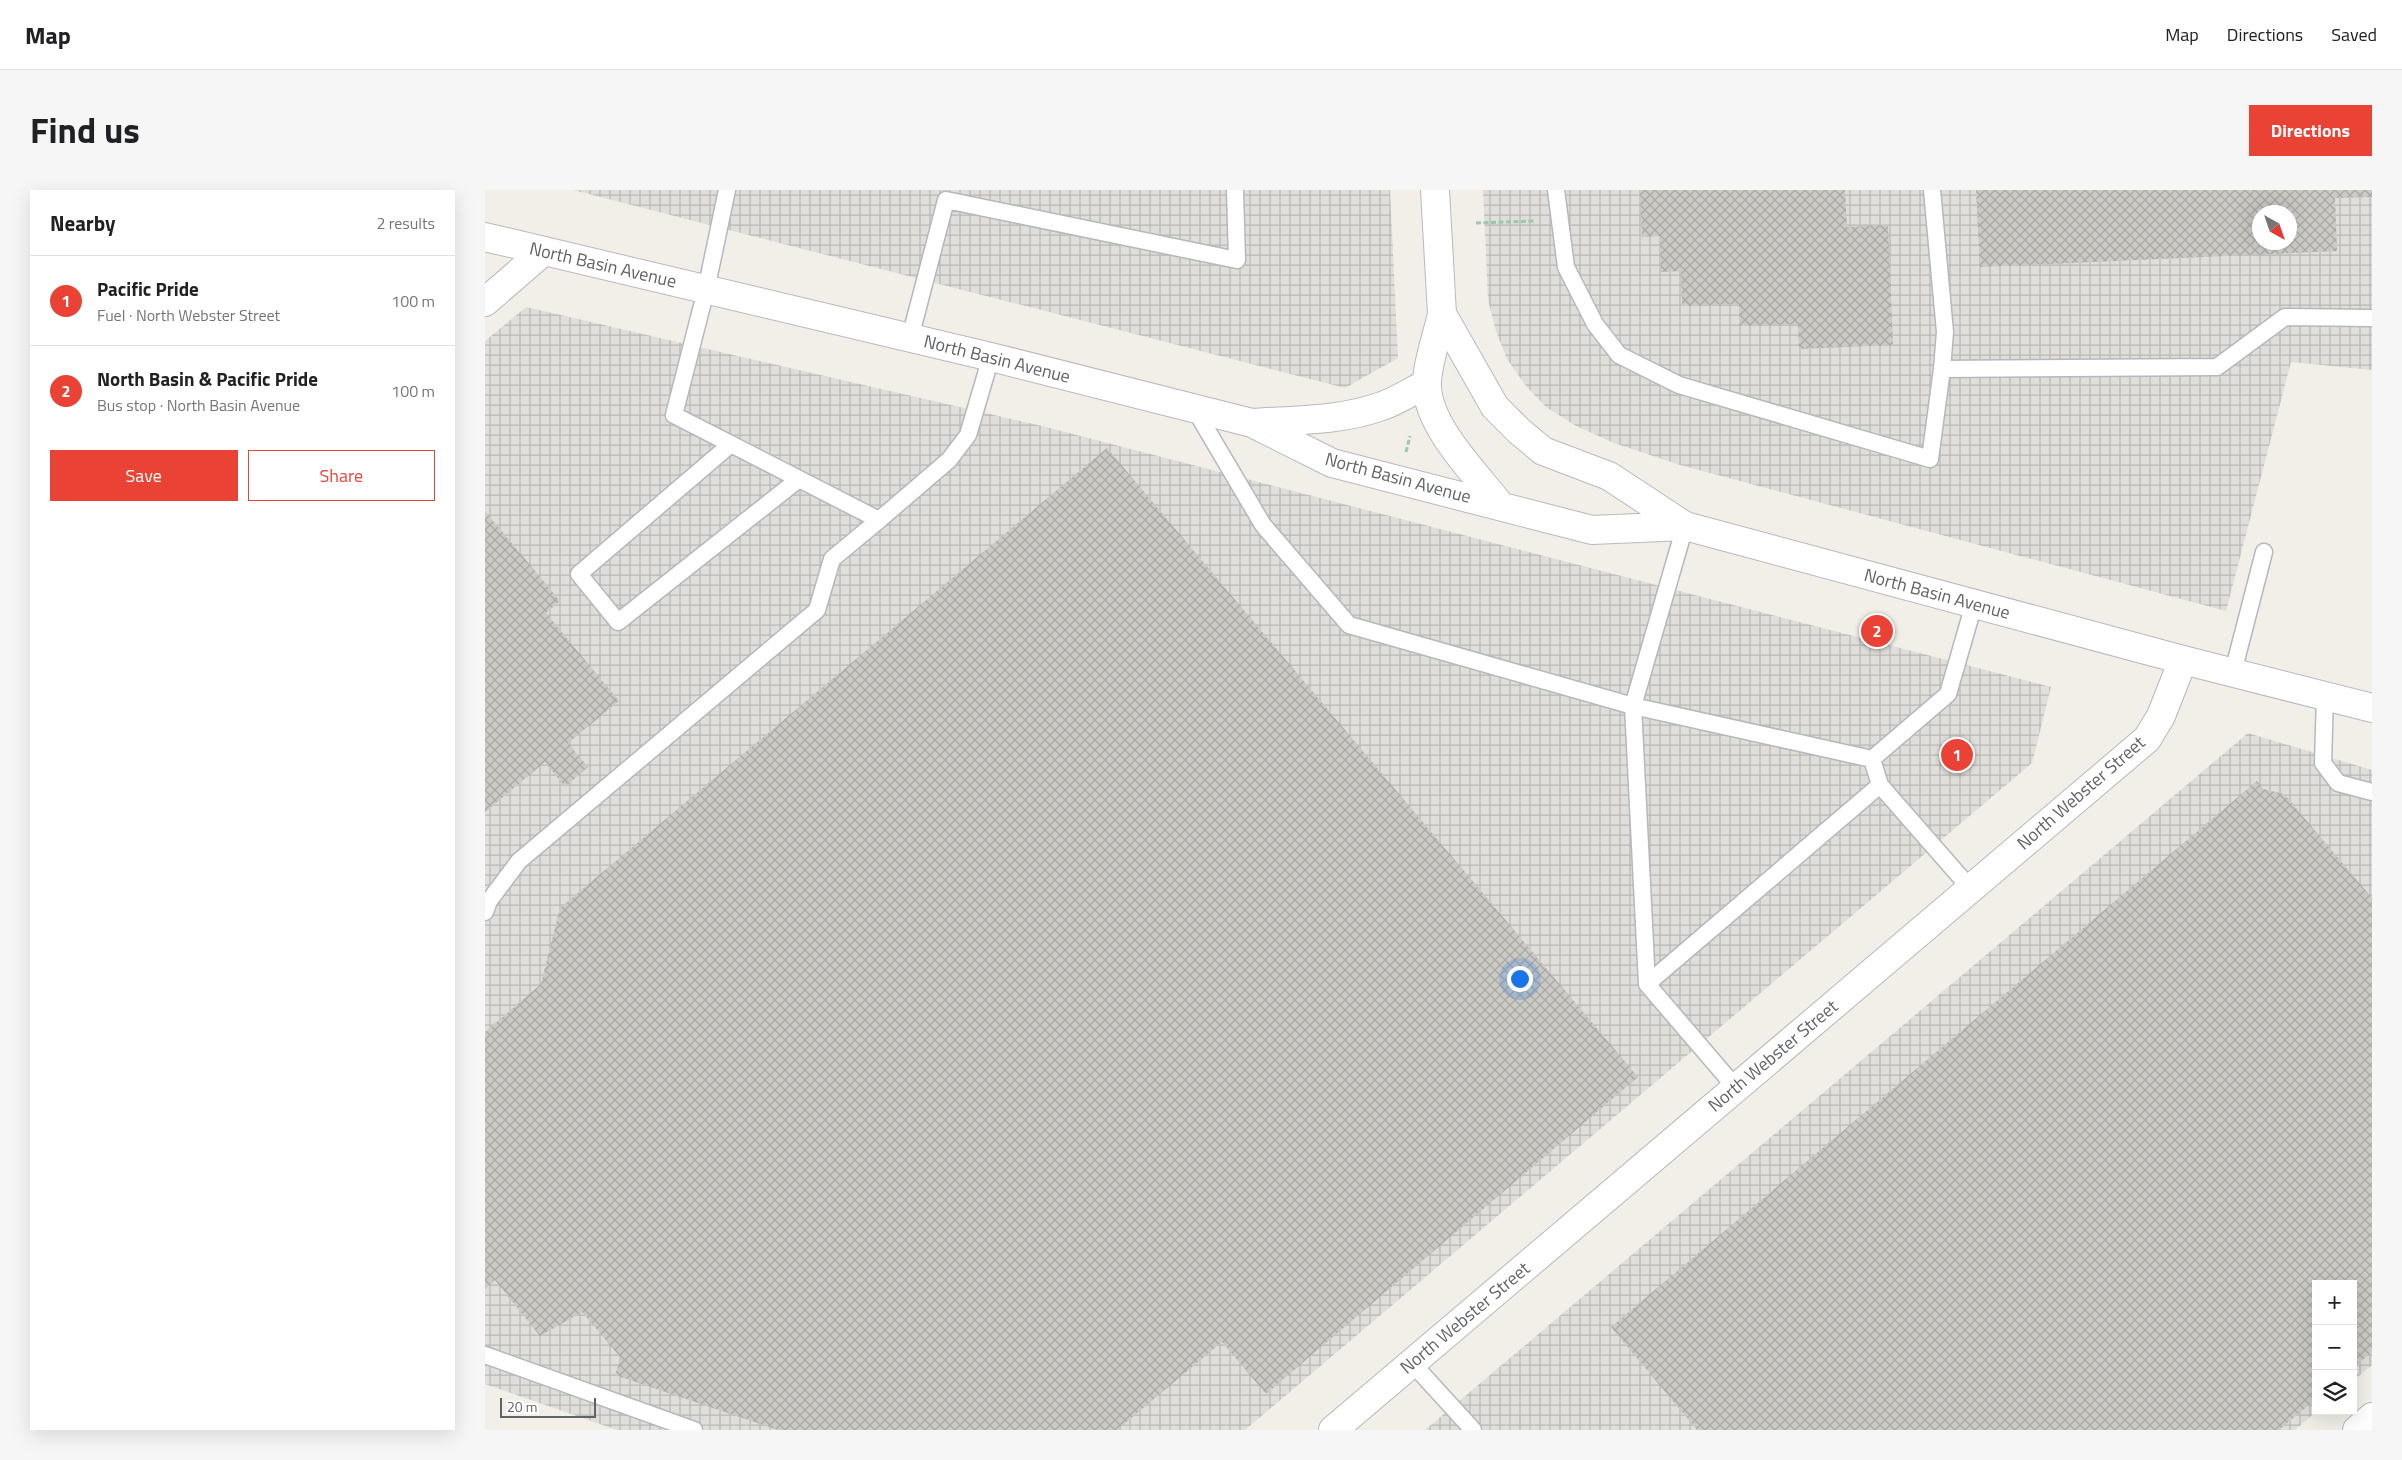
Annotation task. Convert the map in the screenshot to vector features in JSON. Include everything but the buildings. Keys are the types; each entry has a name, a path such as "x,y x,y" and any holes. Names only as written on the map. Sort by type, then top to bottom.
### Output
{"main road":[{"path":"1435,190 1442,314 1495,407 1543,451 1609,476 1685,526"},
{"name":"North Basin Avenue","path":"485,237 991,357 1252,423 1332,464 1500,505 1592,530 1685,526 2183,660 2372,708"},
{"path":"485,302 544,252"},
{"name":"North Basin Avenue","path":"1442,314 1426,384 1435,419 1500,505"},
{"path":"1252,423 1337,417 1363,412 1383,406 1426,384"},
{"name":"North Webster Street","path":"1333,1430 2147,738 2161,716 2183,660"},
{"path":"2357,1430 2372,1417"}],"lane":[{"path":"727,190 705,290 674,415 879,520"},
{"path":"910,338 947,195 1237,260 1235,190"},
{"path":"1556,190 1558,220 1566,267 1595,324 1619,355 1679,385 1930,458 1942,370 1945,332 1932,190"},
{"path":"1942,370 2217,367 2285,317 2372,318"},
{"path":"485,912 489,901 519,862 817,610 832,559 949,460 968,435 991,357"},
{"path":"1194,408 1263,525 1349,625 1633,706 1872,759"},
{"path":"731,444 579,574 618,622 799,480"},
{"path":"1685,526 1633,706 1647,984 1736,1088"},
{"path":"2233,672 2264,552"},
{"path":"1872,759 1948,694 1974,604"},
{"path":"2325,696 2323,764 2338,783 2371,793"},
{"path":"1872,759 1879,786 1970,888"},
{"path":"1647,984 1879,786"},
{"path":"485,1355 694,1430"},
{"path":"1412,1363 1473,1430"}],"path":[{"path":"1476,223 1558,220"}],"shaded area":[{"path":"573,190 1390,190 1398,358 1345,388"},
{"path":"1483,190 2372,190 2372,370 2291,362 2226,611 1680,465 1614,443 1576,426 1546,407 1526,386 1507,359 1496,331 1488,300"},
{"path":"526,307 1042,426 2051,687 2032,763 1245,1430 617,1430 485,1384 485,341"},
{"path":"2248,733 2372,770 2372,1365 2357,1378 2357,1280 2312,1280 2312,1415 2295,1430 1425,1430"}],"place":[{"name":"North Basin & Pacific Pride","path":"1877,631"},
{"name":"Pacific Pride","path":"1957,755"}]}
